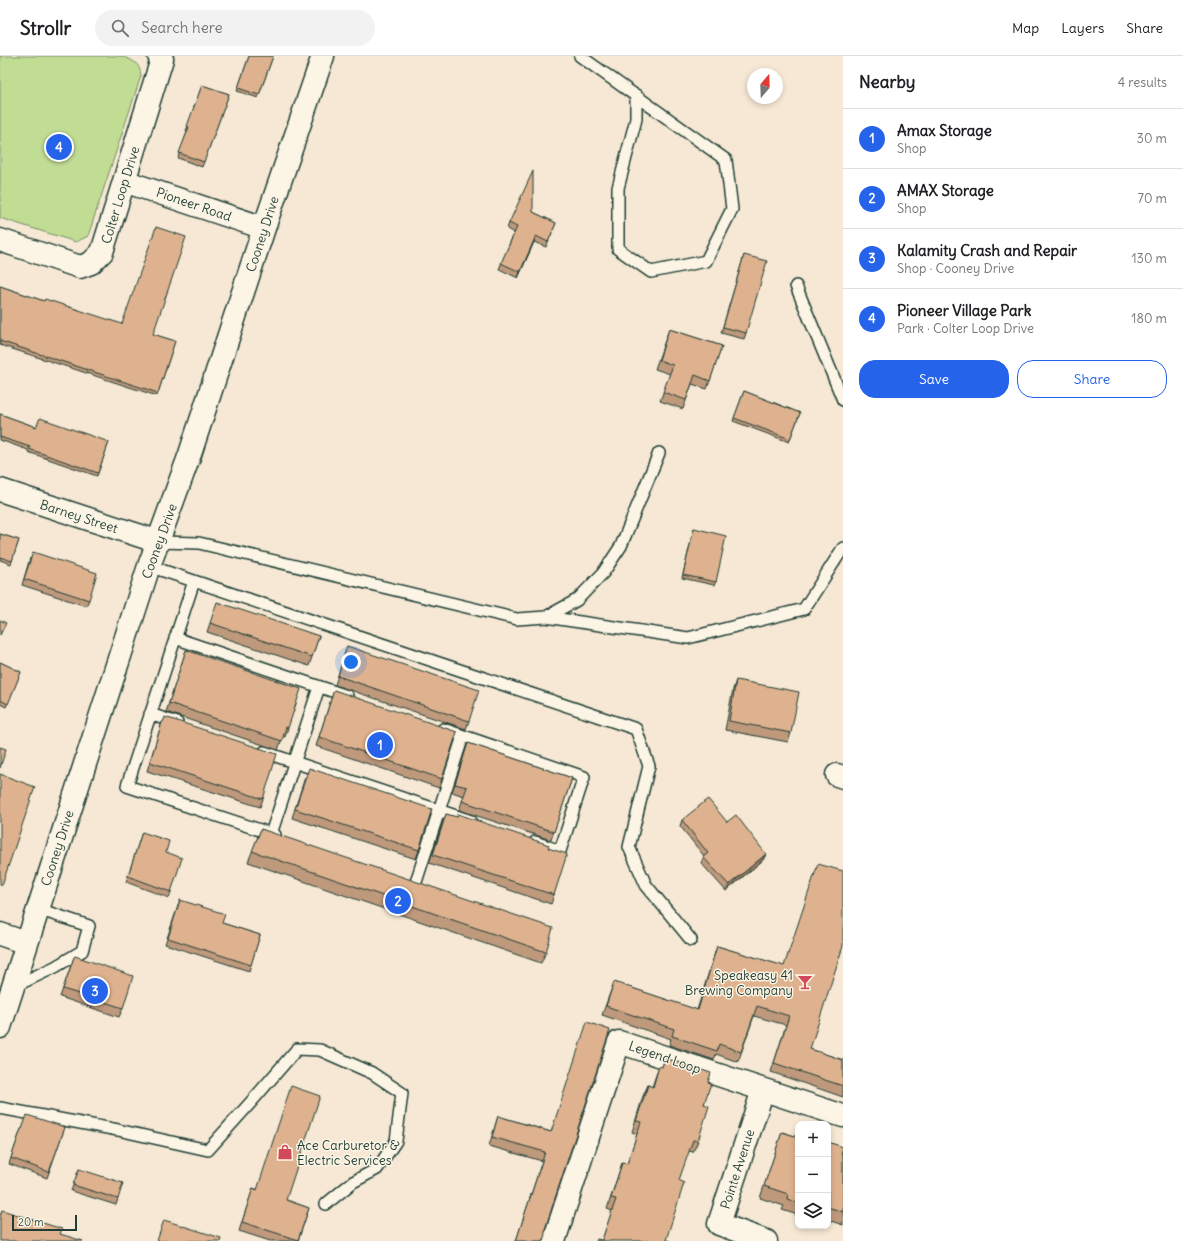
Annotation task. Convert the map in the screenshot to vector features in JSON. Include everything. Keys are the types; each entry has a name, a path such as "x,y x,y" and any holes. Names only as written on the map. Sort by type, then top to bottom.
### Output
{"street":[{"name":"Colter Loop Drive","path":"0,240 80,267 91,263 102,252 162,59 159,56"},
{"name":"Cooney Drive","path":"0,1027 149,566 190,454 264,228 323,56"},
{"name":"Pioneer Road","path":"124,181 264,228"},
{"name":"Barney Street","path":"0,490 159,542"},
{"path":"0,934 26,943"},
{"name":"Legend Loop","path":"554,1241 619,1042 843,1116"},
{"name":"Pointe Avenue","path":"763,1090 719,1224 766,1241"}],"lane":[{"path":"580,56 636,95 726,160 732,208 706,261 651,272 618,248 618,188 636,118 636,95"},
{"path":"796,286 843,400"},
{"path":"546,618 577,600 603,574 621,546 659,453"},
{"path":"159,542 199,543 517,619 546,618 688,638 804,609 843,548"},
{"path":"149,566 636,729 649,766 629,847 646,885 690,940"},
{"path":"194,581 127,786 286,839"},
{"path":"175,638 357,700"},
{"path":"271,834 319,687"},
{"path":"150,714 186,726"},
{"path":"433,726 584,777 560,851 524,839"},
{"path":"416,882 463,736"},
{"path":"252,748 481,824"},
{"path":"13,987 55,967 82,951 89,926 38,909"},
{"path":"0,1108 118,1130 208,1150 297,1049 320,1050 372,1073 402,1093 396,1141 377,1169 353,1182 326,1204"}],"green space":[{"path":"0,56 120,56 132,60 139,68 141,76 88,236 76,242 0,218"}],"building":[{"path":"249,56 273,56 259,95 238,88"},
{"path":"202,85 229,94 204,162 179,153"},
{"path":"533,171 533,212 556,223 548,242 536,236 520,272 501,263 517,227 509,223"},
{"path":"156,227 186,237 153,334 175,341 158,393 0,341 0,286 44,301 45,299 122,324"},
{"path":"744,255 767,261 746,333 723,327"},
{"path":"669,329 722,346 710,381 695,375 686,400 663,392 673,365 659,360"},
{"path":"744,391 800,413 790,439 734,418"},
{"path":"0,414 36,427 40,418 109,442 98,473 29,449 30,447 0,437"},
{"path":"694,528 726,536 716,582 683,575"},
{"path":"0,534 19,540 12,561 0,557"},
{"path":"33,552 97,573 89,600 24,579"},
{"path":"217,602 319,636 312,657 210,623"},
{"path":"0,620 6,623 0,635"},
{"path":"347,646 479,690 469,721 338,676"},
{"path":"186,650 301,689 282,741 169,703"},
{"path":"0,662 21,672 8,704 0,700"},
{"path":"736,680 799,692 791,733 729,721"},
{"path":"334,690 457,732 442,779 319,737"},
{"path":"165,717 277,754 263,799 150,762 162,722"},
{"path":"468,743 572,778 554,832 462,801 467,787 455,784"},
{"path":"0,747 6,749 0,768"},
{"path":"309,768 432,809 419,850 295,809"},
{"path":"0,774 35,787 2,885 0,884"},
{"path":"708,799 727,822 736,815 766,854 729,885 703,857 708,853 682,820"},
{"path":"446,814 457,817 458,814 549,845 548,848 567,854 554,895 433,855"},
{"path":"261,829 553,928 546,952 252,851"},
{"path":"142,832 169,841 166,852 182,858 171,892 128,876"},
{"path":"818,864 843,871 843,946 810,1049 843,1060 843,1086 774,1063 789,1016 757,1006 741,1052 719,1044 717,1051 672,1036 674,1029 606,1006 614,982 698,1010 717,946 784,966"},
{"path":"180,900 225,914 222,923 260,935 251,965 168,938"},
{"path":"75,956 133,976 123,1008 63,989"},
{"path":"587,1022 610,1030 545,1229 543,1241 516,1241 545,1152 492,1137 498,1116 551,1132"},
{"path":"665,1058 711,1073 708,1082 711,1083 704,1104 709,1106 698,1141 693,1140 679,1180 684,1183 666,1240 670,1241 596,1241 597,1239 602,1240 616,1199 611,1198 622,1163 627,1164 641,1122 636,1121 648,1085 653,1087 659,1066 662,1067"},
{"name":"Ace Carburetor & Electric Services","path":"291,1086 320,1096 286,1200 309,1208 298,1240 242,1222 253,1188 257,1190"},
{"path":"27,1115 65,1127 49,1172 11,1158"},
{"path":"782,1132 795,1136 795,1202 787,1199 788,1194 764,1186"},
{"path":"831,1143 843,1147 841,1154 843,1154 843,1212 831,1208"},
{"path":"79,1169 123,1183 118,1199 73,1185"},
{"path":"2,1210 62,1229 60,1234 83,1241 0,1241 0,1216"},
{"path":"164,1220 221,1238 220,1241 157,1241"}],"place":[{"name":"Pioneer Village Park","path":"59,147"},
{"name":"Amax Storage","path":"380,745"},
{"name":"AMAX Storage","path":"398,901"},
{"name":"Speakeasy 41 Brewing Company","path":"805,982"},
{"name":"Kalamity Crash and Repair","path":"95,991"},
{"name":"Ace Carburetor & Electric Services","path":"285,1152"}]}
